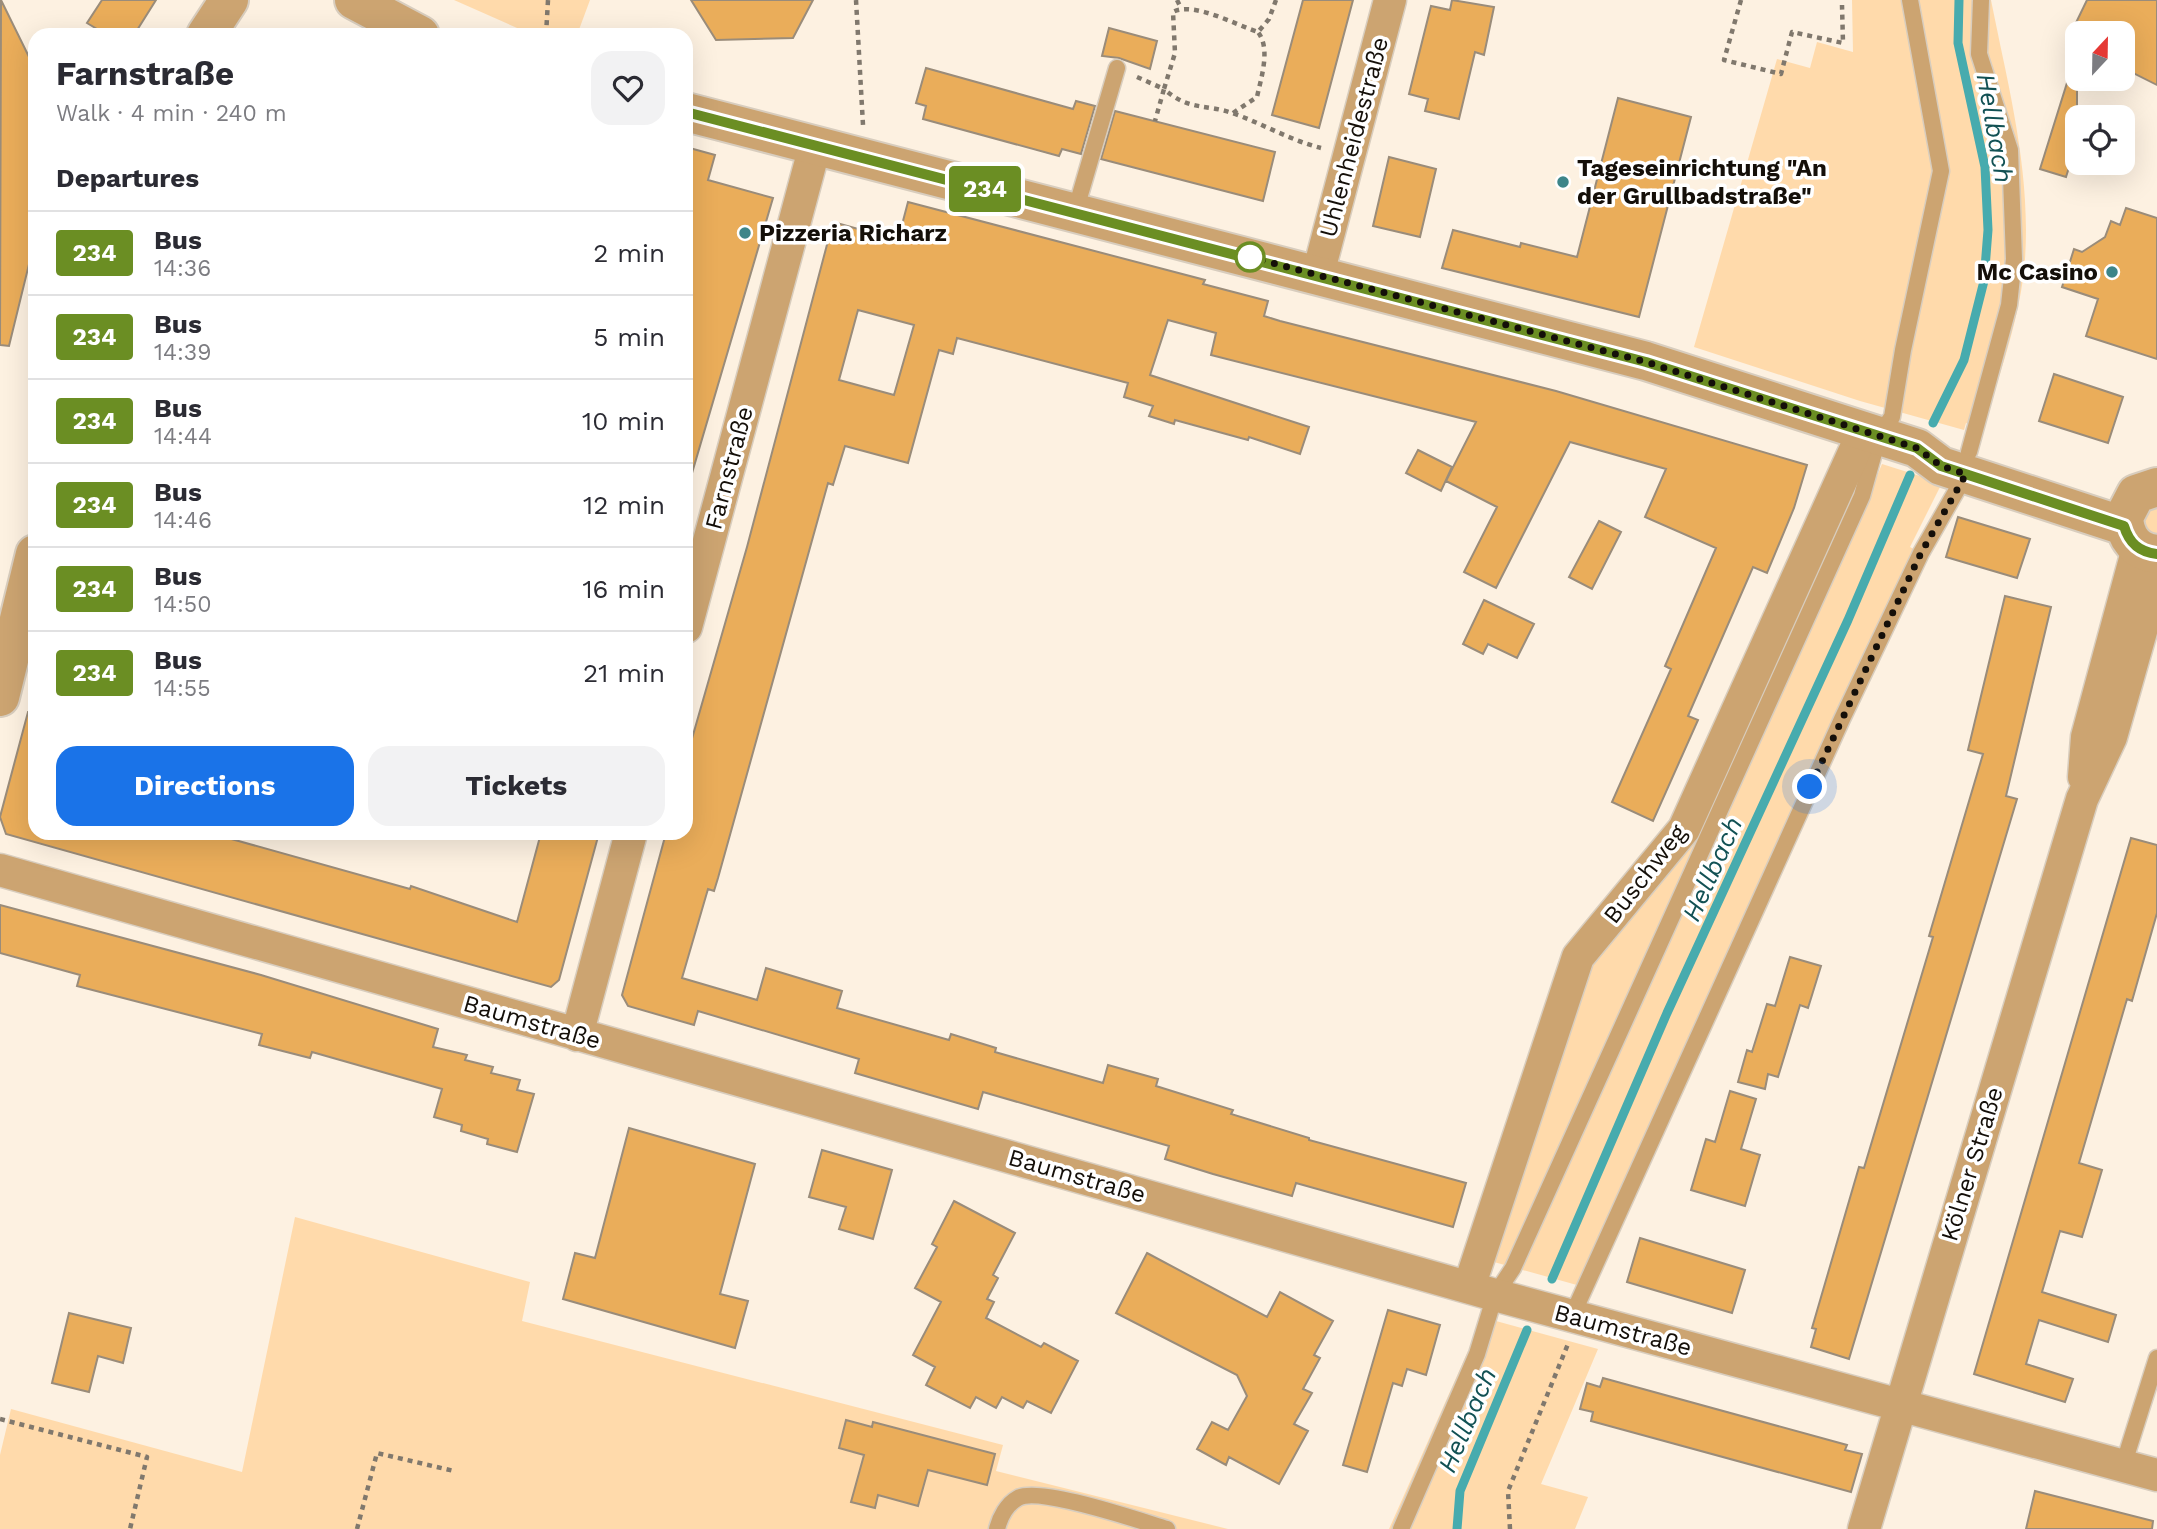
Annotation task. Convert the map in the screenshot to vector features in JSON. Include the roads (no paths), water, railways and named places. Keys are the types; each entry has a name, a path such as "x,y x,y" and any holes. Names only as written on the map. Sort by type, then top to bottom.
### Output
{"street":[{"path":"211,28 229,0"},
{"path":"354,0 407,28"},
{"name":"Uhlenheidestraße","path":"1318,274 1390,0"},
{"path":"693,114 1318,274 1646,362 1917,448 1944,445 1967,463 2147,519"},
{"name":"Farnstraße","path":"693,579 815,146"},
{"name":"Buschweg","path":"1482,1291 1578,957 1684,829 1871,433"},
{"name":"Kölner Straße","path":"1864,1529 2082,799 2087,737 2147,519"},
{"path":"0,697 28,583"},
{"path":"577,1035 629,840"},
{"name":"Baumstraße","path":"0,870 1482,1291 2157,1475"}],"lane":[{"path":"1401,1529 1477,1354 1482,1291 1513,1268 1862,496 1871,433 1892,417 1903,350 1941,172 1910,0"},
{"path":"1575,1317 1836,731 1967,463 2009,305 2014,259 2010,150 1979,54 1980,0"},
{"path":"1075,212 1117,68"},
{"path":"2123,1466 2157,1358"},
{"path":"997,1529 1000,1516 1018,1498 1040,1494 1167,1529"},
{"path":"1009,1529 1010,1506"}],"waterway":[{"name":"Hellbach","path":"1933,423 1964,360 1984,281 1988,230 1985,167 1958,43 1959,0"},
{"name":"Hellbach","path":"1552,1279 1667,1013 1848,620 1910,475"},
{"name":"Hellbach","path":"1457,1529 1460,1491 1527,1330"}],"place":[{"name":"Tageseinrichtung \"An der Grullbadstraße\"","path":"1563,182"},
{"name":"Pizzeria Richarz","path":"745,233"},
{"name":"Mc Casino","path":"2112,272"}]}
